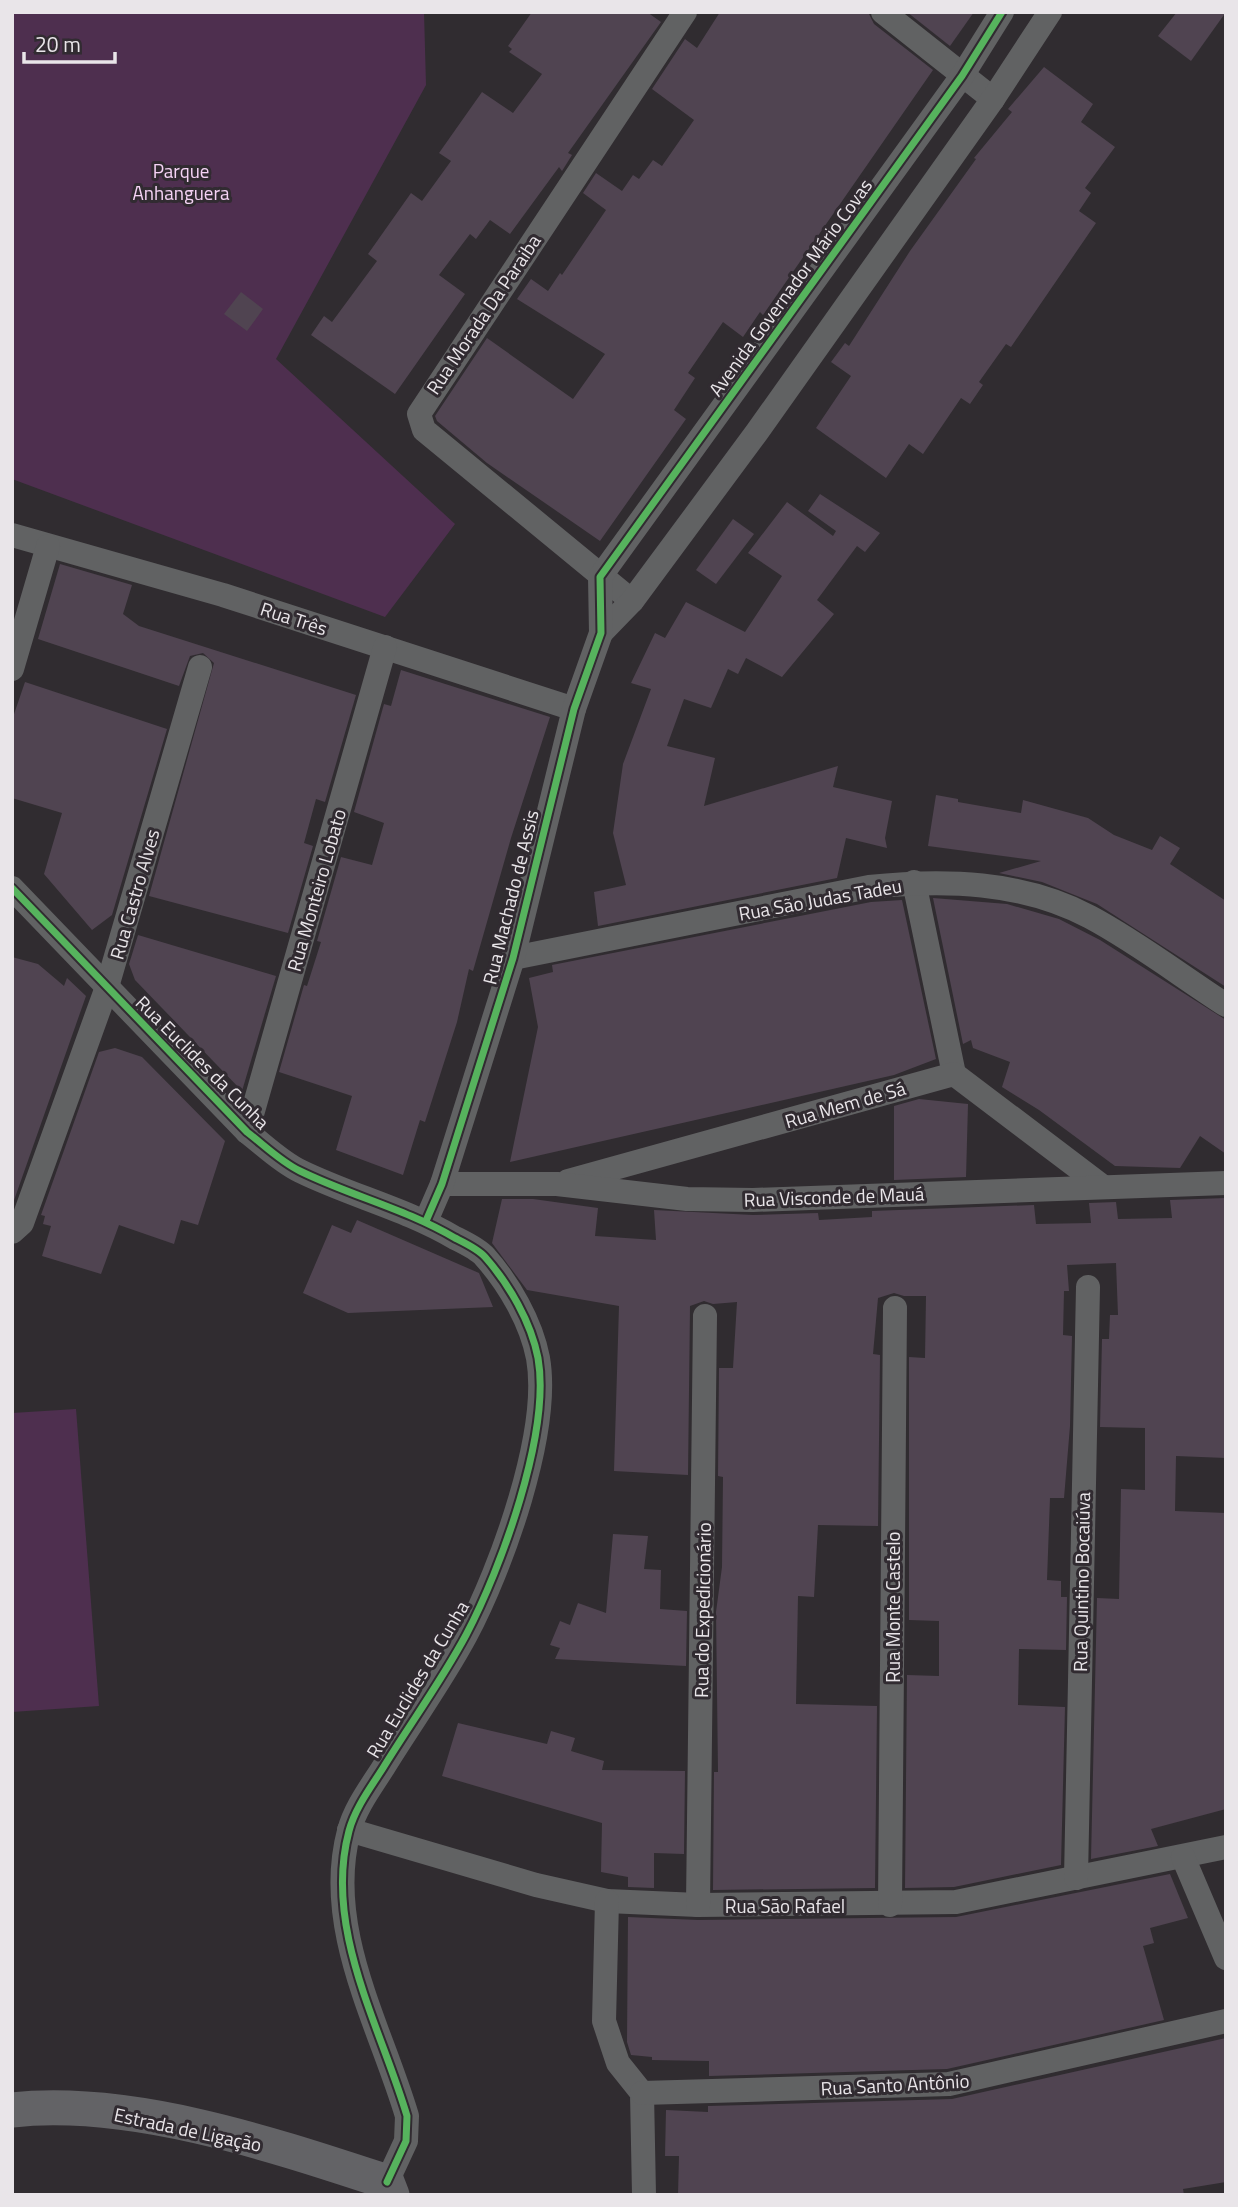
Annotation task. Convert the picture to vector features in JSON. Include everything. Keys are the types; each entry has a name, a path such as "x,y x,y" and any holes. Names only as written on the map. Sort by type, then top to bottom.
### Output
{"main road":[{"name":"Estrada de Ligação","path":"12,2110 96,2110 211,2130 390,2188"}],"street":[{"name":"Rua Morada Da Paraiba","path":"632,601 424,430 419,414 685,12"},
{"path":"883,12 993,99"},
{"name":"Avenida Governador Mário Covas","path":"600,576 962,76 1002,12"},
{"path":"632,601 757,432 993,99 1050,12"},
{"path":"785,323 817,344"},
{"name":"Rua Três","path":"12,535 223,595 574,709"},
{"path":"12,669 48,546"},
{"name":"Rua Machado de Assis","path":"426,1221 442,1184 513,958 574,709 601,633 600,576"},
{"name":"Rua Machado de Assis","path":"601,633 632,601"},
{"name":"Rua Monteiro Lobato","path":"247,1132 385,647"},
{"name":"Rua Castro Alves","path":"12,1232 18,1230 22,1223 107,987 200,667"},
{"path":"914,882 954,1074 1102,1186"},
{"name":"Rua São Judas Tadeu","path":"513,958 832,894 914,882 999,887 1024,892 1071,909 1105,926 1226,1005"},
{"name":"Rua Euclides da Cunha","path":"12,888 247,1132 296,1169 426,1221 483,1254 506,1284 523,1315 538,1357 536,1433 523,1487 492,1578 466,1635 363,1799 349,1830 343,1871 344,1909 350,1950 407,2116 406,2141 390,2188"},
{"name":"Rua Mem de Sá","path":"557,1184 954,1074"},
{"name":"Rua Visconde de Mauá","path":"442,1184 557,1184 688,1199 740,1199 1226,1183"},
{"name":"Rua Quintino Bocaiúva","path":"1076,1878 1088,1287"},
{"name":"Rua Monte Castelo","path":"890,1905 895,1308"},
{"name":"Rua do Expedicionário","path":"698,1905 705,1316"},
{"name":"Rua São Rafael","path":"349,1830 536,1885 607,1900 698,1905 890,1905 956,1902 1226,1847"},
{"path":"1183,1857 1226,1958"},
{"path":"607,1900 604,2021 618,2063 642,2093 644,2195"},
{"name":"Rua Santo Antônio","path":"642,2093 949,2084 1226,2021"}],"green space":[{"name":"Parque Anhanguera","path":"12,12 424,12 426,85 276,359 455,524 385,617 12,479"},
{"path":"76,1409 99,1706 12,1712 12,1413"}],"building":[{"path":"532,12 647,12 661,22 568,153 572,155 562,171 559,167 510,234 490,220 476,239 470,234 439,275 465,294 395,394 311,335 324,316 332,322 377,261 368,254 411,193 422,201 451,161 439,153 482,92 513,113 542,74 509,52 512,49 508,46"},
{"path":"720,12 868,12 874,24 933,70 763,315 760,312 743,337 723,322 688,373 695,378 674,410 686,419 600,541 487,463 437,421 435,416 487,338 573,399 605,354 517,299 531,279 548,291 606,210 583,193 596,173 622,191 633,175 639,179 653,160 662,166 694,120 652,89 685,39 697,48"},
{"path":"907,12 974,12 950,46"},
{"path":"1177,12 1226,12 1191,61 1158,36"},
{"path":"1044,67 1093,104 1081,122 1115,147 1085,188 1091,193 1079,211 1096,223 1011,347 1006,344 979,382 983,385 970,404 961,398 923,454 909,444 886,478 816,428 851,376 831,362 845,343 849,346 910,251 976,159 974,158 1012,112 1008,109"},
{"path":"241,292 263,309 247,331 224,314"},
{"path":"820,494 880,533 865,552 857,546 817,600 834,614 782,677 746,658 738,674 728,669 711,708 684,699 667,746 715,758 704,806 838,766 833,787 892,801 885,838 887,848 846,838 837,878 598,926 594,892 626,885 613,833 623,764 651,689 631,683 655,633 665,638 686,602 745,632 782,576 748,553 787,502 833,536 836,531 808,511"},
{"path":"733,519 754,534 716,584 696,570"},
{"path":"60,564 132,585 123,614 139,626 356,695 325,802 316,799 304,843 313,846 288,933 149,896 214,663 203,653 190,656 179,686 38,639"},
{"path":"401,670 550,717 511,838 473,971 469,969 457,1022 425,1122 420,1120 403,1175 336,1150 352,1096 279,1072 304,985 307,986 321,942 317,941 341,857 372,865 384,823 354,812 384,704 391,706"},
{"path":"25,682 167,729 112,915 92,930 44,874 62,813 12,798 12,720"},
{"path":"936,795 958,799 958,802 1021,813 1023,800 1088,818 1114,835 1152,850 1160,836 1180,848 1170,864 1226,901 1226,987 1097,904 1042,882 999,873 1041,861 928,846"},
{"path":"933,898 1007,904 1059,919 1100,940 1226,1020 1226,1154 1200,1136 1180,1168 1115,1166 1039,1110 1002,1087 1010,1062 973,1048 971,1040 963,1044"},
{"path":"902,900 936,1059 894,1075 510,1162 538,1027 529,978 553,972 552,965 871,902"},
{"path":"138,935 276,976 242,1091 135,980 129,964"},
{"path":"12,957 38,964 64,986 67,978 86,996 12,1206"},
{"path":"115,1048 142,1057 225,1141 198,1225 181,1220 174,1244 119,1225 101,1274 42,1256 51,1226 43,1224 45,1216 41,1215 99,1052"},
{"path":"919,1099 968,1104 966,1177 894,1180 894,1106"},
{"path":"1226,1198 1226,1458 1176,1456 1175,1511 1226,1513 1226,1809 1151,1829 1158,1846 1091,1859 1097,1598 1119,1599 1121,1489 1145,1490 1145,1428 1100,1427 1102,1339 1109,1339 1110,1315 1118,1315 1116,1263 1067,1265 1069,1291 1064,1291 1063,1335 1072,1336 1070,1426 1064,1498 1050,1498 1047,1580 1061,1581 1061,1597 1067,1597 1066,1650 1019,1649 1018,1705 1065,1707 1061,1865 954,1887 905,1888 907,1675 939,1676 939,1621 909,1620 909,1357 925,1358 926,1296 894,1293 878,1298 873,1354 880,1355 878,1526 818,1525 814,1597 798,1596 796,1704 877,1706 875,1888 713,1890 714,1772 718,1772 716,1612 722,1567 723,1477 718,1476 719,1368 733,1368 737,1302 713,1304 704,1301 690,1306 688,1475 614,1471 619,1306 527,1290 492,1243 502,1199 533,1199 598,1208 595,1236 656,1240 654,1210 753,1215 818,1213 819,1220 872,1217 872,1211 1034,1205 1036,1224 1091,1223 1089,1203 1116,1202 1118,1219 1172,1218 1170,1200"},
{"path":"357,1220 479,1273 493,1307 348,1313 303,1293 332,1225 351,1233"},
{"path":"613,1534 648,1536 644,1569 661,1570 660,1609 687,1611 686,1666 555,1659 560,1648 550,1645 560,1621 570,1625 578,1603 606,1613"},
{"path":"458,1723 547,1744 551,1731 575,1738 571,1751 604,1761 602,1770 685,1771 684,1854 654,1853 654,1888 628,1887 628,1877 601,1872 602,1823 442,1776"},
{"path":"1170,1874 1188,1918 1150,1928 1154,1943 1143,1946 1164,2020 947,2069 709,2076 709,2061 652,2060 652,2057 631,2055 627,2042 628,1917 698,1920 956,1917"},
{"path":"1226,2038 1226,2182 1183,2189 1184,2195 678,2195 679,2156 665,2156 666,2110 708,2112 708,2106 952,2099"}],"cycle path":[{"path":"426,1221 442,1184 513,958 574,709 601,633 600,577 962,76 1002,12"},
{"path":"12,888 247,1132 273,1153 300,1171 417,1219 482,1254 510,1291 535,1344 540,1388 537,1423 530,1461 508,1538 480,1607 457,1652 364,1798 349,1831 343,1867 343,1904 349,1940 358,1976 407,2116 406,2141 387,2182"}]}
